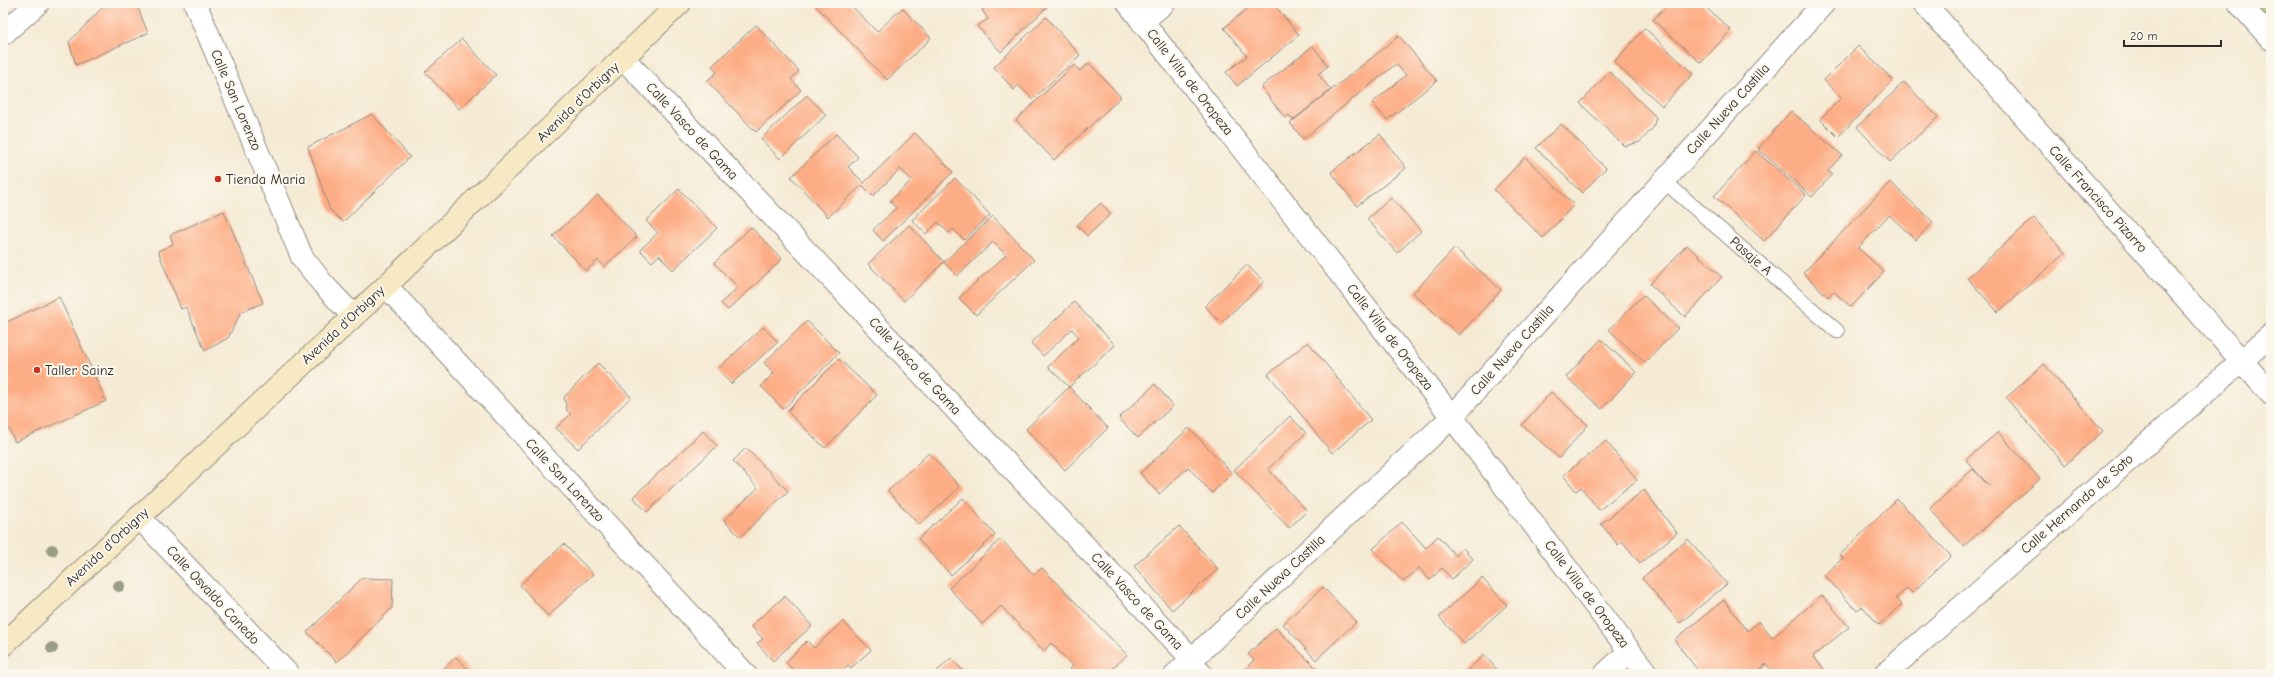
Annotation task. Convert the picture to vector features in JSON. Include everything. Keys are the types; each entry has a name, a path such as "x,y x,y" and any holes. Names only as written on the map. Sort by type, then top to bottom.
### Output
{"main road":[{"name":"Avenida d'Orbigny","path":"3,645 386,286 680,3"}],"street":[{"path":"3,34 38,3"},
{"name":"Calle San Lorenzo","path":"195,3 302,257 323,284 353,316"},
{"name":"Calle Villa de Oropeza","path":"1128,3 1452,417 1646,674"},
{"path":"1142,22 1164,3"},
{"name":"Calle Nueva Castilla","path":"1176,674 1199,666 1452,417 1824,3"},
{"name":"Calle Francisco Pizarro","path":"1924,3 2271,394"},
{"path":"2239,3 2271,39"},
{"name":"Calle Vasco de Gama","path":"623,58 1199,666"},
{"name":"Calle San Lorenzo","path":"386,286 745,674"},
{"name":"Calle Hernando de Soto","path":"1885,674 2240,360 2271,336"},
{"name":"Calle Osvaldo Canedo","path":"139,517 288,674"},
{"path":"1605,674 1630,651"}],"lane":[{"name":"Pasaje A","path":"1664,181 1837,331"}],"green space":[{"path":"2253,3 2271,3 2271,23"}],"building":[{"path":"107,3 136,3 148,33 76,65 69,42"},
{"path":"813,3 849,3 877,32 902,8 931,38 887,80"},
{"path":"990,3 1050,4 1001,52 977,26 988,19 982,10"},
{"path":"1254,3 1273,3 1299,35 1237,86 1226,72 1247,56 1224,28"},
{"path":"1668,3 1701,3 1731,30 1701,63 1653,20"},
{"path":"1046,17 1080,55 1033,99 1018,85 1014,90 994,67"},
{"path":"756,25 799,71 791,79 801,90 756,132 707,81 717,72 712,66"},
{"path":"1645,28 1693,74 1662,106 1614,62"},
{"path":"1399,36 1437,81 1387,120 1372,103 1406,75 1396,64 1303,139 1290,123"},
{"path":"462,39 496,75 459,109 425,72"},
{"path":"1313,46 1328,66 1318,74 1331,90 1293,120 1289,115 1285,118 1261,87"},
{"path":"1858,46 1893,80 1838,137 1820,119 1841,98 1824,80"},
{"path":"1089,63 1121,97 1054,160 1016,120 1074,65 1080,71"},
{"path":"1610,72 1656,117 1653,128 1640,142 1624,146 1580,103"},
{"path":"1904,82 1938,117 1890,162 1857,127"},
{"path":"807,95 826,115 780,159 761,139"},
{"path":"1791,111 1842,155 1828,171 1832,174 1812,197 1758,149"},
{"path":"372,114 410,157 343,222 330,210 308,147"},
{"path":"1561,124 1606,168 1582,193 1536,148"},
{"path":"915,133 953,172 883,241 873,230 896,208 890,201 912,180 900,169 873,196 862,185 828,217 791,177 836,134 858,157 848,167 864,183"},
{"path":"1380,134 1406,168 1357,206 1331,172"},
{"path":"1756,151 1806,195 1764,241 1714,196"},
{"path":"1525,157 1574,205 1543,238 1494,190"},
{"path":"955,178 990,215 964,240 953,229 949,233 938,222 926,234 912,220"},
{"path":"1890,182 1933,222 1916,240 1889,215 1858,248 1884,272 1851,307 1833,291 1828,297 1803,273"},
{"path":"679,189 717,228 673,270 659,255 652,262 640,250 658,233 646,221"},
{"path":"598,195 637,237 604,267 598,260 586,271 553,236"},
{"path":"1391,198 1421,231 1397,253 1367,219"},
{"path":"1101,203 1111,214 1087,236 1077,225"},
{"path":"224,211 263,303 241,312 228,338 205,351 186,307 181,309 158,251 173,244 170,235"},
{"path":"993,216 1034,260 976,315 959,298 1006,255 993,242 957,276 944,262"},
{"path":"2034,218 2065,253 1998,312 1967,278"},
{"path":"909,225 944,262 904,301 868,264"},
{"path":"751,227 782,259 728,310 721,303 738,287 714,263"},
{"path":"1687,245 1722,277 1685,317 1650,284"},
{"path":"1455,248 1501,290 1459,335 1413,293"},
{"path":"1247,265 1264,282 1221,323 1205,306"},
{"path":"1643,295 1678,328 1645,363 1609,330"},
{"path":"59,297 106,401 15,442 3,416 3,324"},
{"path":"1074,302 1115,345 1069,387 1048,367 1079,337 1072,329 1043,356 1031,343"},
{"path":"807,321 839,353 783,409 761,386 774,373 764,363"},
{"path":"763,327 778,342 731,384 718,369"},
{"path":"1601,339 1636,372 1602,409 1566,377"},
{"path":"1308,342 1371,420 1332,453 1268,374"},
{"path":"839,359 877,395 825,448 787,411"},
{"path":"598,363 631,397 578,449 556,428 571,414 567,411 564,397"},
{"path":"2044,364 2103,431 2065,465 2006,398"},
{"path":"1155,384 1173,406 1138,438 1119,418"},
{"path":"1069,387 1108,428 1065,470 1026,429"},
{"path":"1551,392 1588,425 1559,458 1522,425"},
{"path":"1290,416 1306,433 1268,469 1307,511 1289,528 1234,470"},
{"path":"1189,428 1232,473 1212,493 1188,467 1159,494 1140,473"},
{"path":"703,431 717,446 647,512 633,497"},
{"path":"1998,432 2040,479 1964,546 1930,509 1973,469 1989,486 1966,460"},
{"path":"1606,441 1637,480 1599,510 1581,487 1576,491 1563,475"},
{"path":"746,448 788,491 740,537 724,520 758,488 733,461"},
{"path":"929,453 960,487 919,525 888,491"},
{"path":"1644,490 1677,533 1640,563 1622,541 1618,545 1601,524"},
{"path":"963,498 995,535 951,575 918,539"},
{"path":"1897,499 1951,556 1912,593 1907,588 1896,598 1902,604 1879,625 1863,607 1857,611 1824,575 1843,558 1840,555"},
{"path":"1402,522 1426,548 1438,536 1456,556 1463,548 1473,559 1452,579 1442,568 1430,580 1419,568 1403,582 1373,549"},
{"path":"1179,526 1218,569 1172,610 1134,566"},
{"path":"1001,539 1034,575 1042,568 1127,655 1107,674 1074,674 1070,669 1073,666 1051,643 1044,651 1001,606 982,624 949,588"},
{"path":"1688,539 1727,584 1680,623 1642,578"},
{"path":"564,544 593,574 548,616 520,585"},
{"path":"362,578 393,579 392,608 337,662 307,632"},
{"path":"1482,578 1507,605 1464,644 1439,617"},
{"path":"1323,587 1356,622 1316,660 1283,624"},
{"path":"1822,595 1849,627 1813,656 1828,674 1775,674 1766,664 1755,674 1701,674 1674,640 1724,600 1748,631 1759,621 1772,638"},
{"path":"785,596 812,626 773,661 757,643 763,639 751,626"},
{"path":"843,621 871,650 851,668 848,665 841,672 843,674 797,674 786,662 807,641 814,648"},
{"path":"1276,628 1322,674 1244,674 1242,672 1254,660 1248,654"},
{"path":"1484,655 1501,674 1464,674"},
{"path":"456,657 473,674 438,674"},
{"path":"951,658 966,674 934,674"}],"place":[{"name":"Tienda Maria","path":"218,179"},
{"name":"Taller Sainz","path":"37,370"}]}
